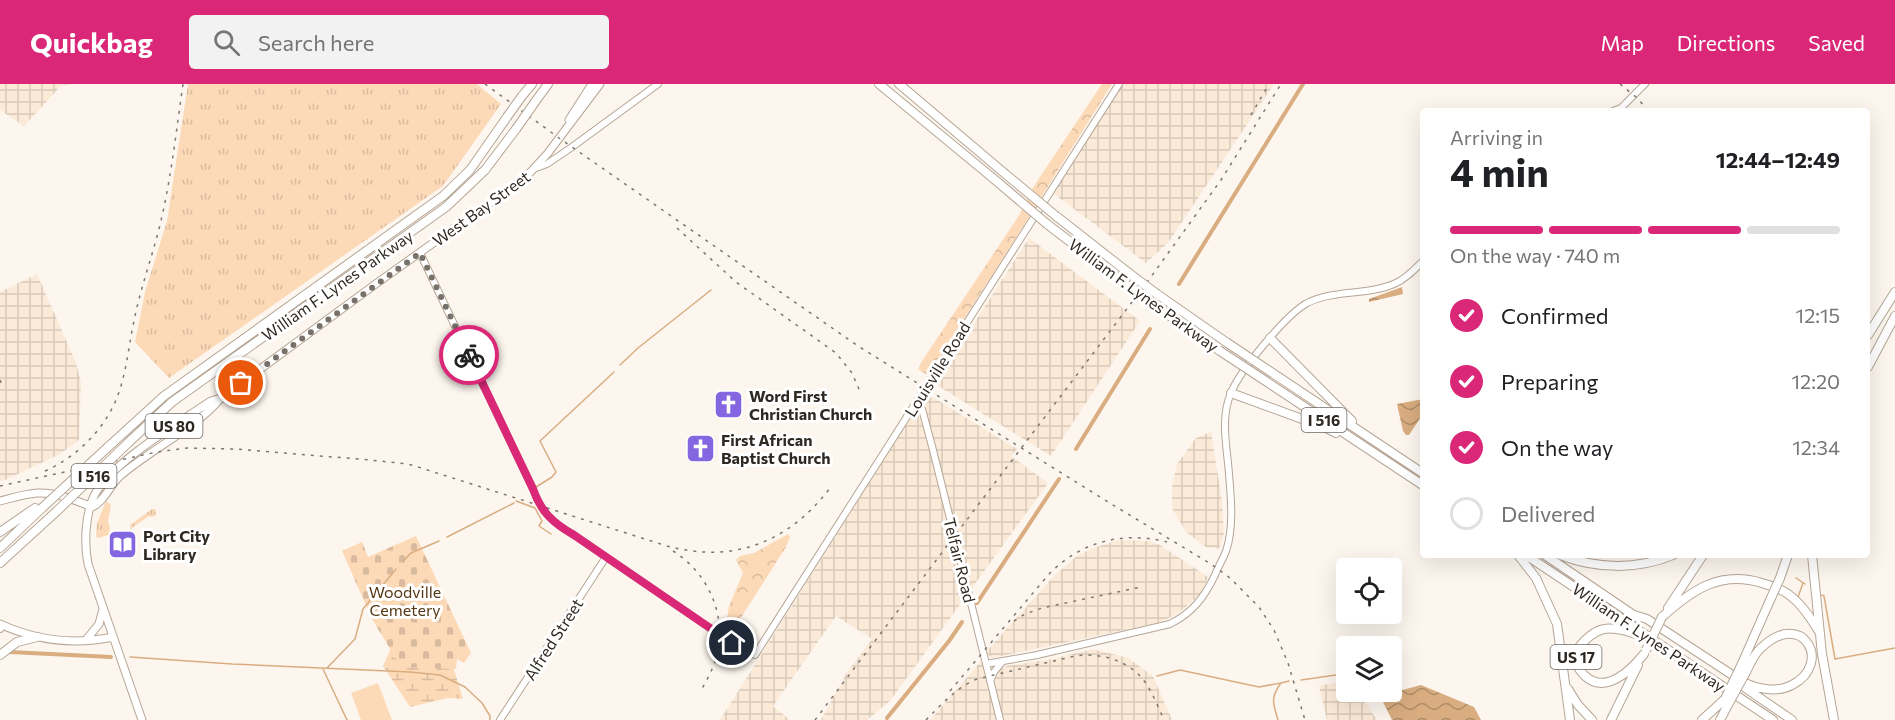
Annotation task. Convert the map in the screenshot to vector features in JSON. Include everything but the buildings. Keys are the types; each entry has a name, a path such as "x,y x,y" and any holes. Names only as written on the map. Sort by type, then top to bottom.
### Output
{"highway":[{"name":"William F. Lynes Parkway","path":"39,508 164,396 444,196 470,170 531,84"},
{"name":"William F. Lynes Parkway","path":"0,565 172,402 446,207 485,170 548,84"},
{"path":"874,84 891,95"},
{"name":"William F. Lynes Parkway","path":"879,84 1047,224 1151,303 1420,483"},
{"name":"William F. Lynes Parkway","path":"903,86 1056,216 1134,277 1420,471"},
{"path":"1870,331 1895,292"},
{"path":"1870,363 1895,316"},
{"path":"1270,338 1374,440"},
{"path":"1231,393 1324,427 1393,465"},
{"path":"0,532 39,508"},
{"path":"0,548 39,508"},
{"path":"1520,558 1536,578 1557,624 1570,720"},
{"name":"William F. Lynes Parkway","path":"1530,558 1773,720"},
{"name":"William F. Lynes Parkway","path":"1549,558 1792,720"},
{"path":"1568,558 1610,567 1660,561 1666,558"},
{"path":"1611,720 1662,617 1701,558"},
{"path":"1720,720 1727,700 1743,670 1787,558"},
{"path":"1812,558 1820,633 1834,720"},
{"path":"1662,617 1681,600 1709,584 1723,580 1745,579 1779,588 1788,594 1807,612 1820,633"},
{"path":"1634,615 1647,619 1743,682 1756,687 1780,689 1802,678 1811,665 1810,646 1806,640 1793,633 1784,633 1773,638 1759,650 1743,670"},
{"name":"US 17","path":"1645,652 1619,678 1601,683 1588,679 1577,667 1575,660 1576,651 1580,645 1590,634 1601,629 1611,627 1623,629 1652,639"},
{"path":"0,655 17,642 37,637"},
{"path":"1564,680 1570,694 1593,720"},
{"path":"1701,720 1727,700"},
{"path":"1710,720 1727,700"}],"main road":[{"name":"West Bay Street","path":"559,138 592,84"},
{"name":"West Bay Street","path":"92,507 98,504 119,477 202,416 221,398 526,177 536,168 600,84"},
{"path":"536,168 547,164 572,147 658,84"},
{"name":"Louisville Road","path":"606,557 726,639 754,655 1119,84"},
{"path":"1621,108 1645,84"},
{"path":"420,253 539,505 560,527 606,557"},
{"path":"986,666 1170,624 1183,618 1196,606 1207,592 1229,540 1226,412 1231,393 1249,362 1270,338 1307,303 1339,294 1382,289 1408,276 1420,264"},
{"name":"West Bay Street","path":"97,490 112,472 129,458 211,401 221,398"},
{"name":"Telfair Road","path":"915,403 922,409 933,450 1000,720"},
{"path":"72,500 86,498 97,490"},
{"name":"US 80","path":"97,490 93,498 85,541 88,564 142,720"},
{"path":"0,501 28,494 44,493 92,507"},
{"name":"Alfred Street","path":"500,720 606,557"},
{"path":"86,640 99,624 104,609"},
{"path":"0,626 37,637 60,640 113,637"},
{"path":"983,653 1002,662"},
{"path":"990,681 1002,662"}],"shaded area":[{"path":"0,84 72,84 61,86 24,126 0,110"},
{"path":"1119,84 1274,84 1168,243 1146,263 1050,191"},
{"path":"1029,238 1140,321 1051,456 935,384"},
{"path":"37,274 76,363 81,382 79,440 60,454 3,481 0,480 0,292"},
{"path":"926,393 1017,449 1011,456 1048,483 890,701 867,720 821,720 846,674 872,639 836,616 773,706 790,720 720,720"},
{"path":"1211,432 1222,501 1224,533 1219,549 1206,547 1186,532 1172,508 1172,487 1177,464 1196,438"},
{"path":"1119,540 1149,541 1160,545 1208,577 1201,594 1177,614 1161,622 992,658 986,652 1055,575 1077,556"},
{"path":"1093,649 1128,658 1153,676 1172,720 1003,720 994,679 997,671 1006,666"},
{"path":"983,659 997,720 930,720"},
{"path":"1336,682 1336,702 1365,702 1377,720 1327,720 1319,686"}],"green space":[{"path":"188,84 477,84 501,104 443,186 169,378 135,342 145,292 167,221"},
{"path":"1102,84 1112,84 992,276 932,368 926,374 918,369 1018,217 1034,186"},
{"path":"106,501 111,505 108,522 110,528 108,535 99,538 96,537 97,523"},
{"path":"155,509 156,515 149,516 131,530 130,525"},
{"path":"788,534 790,537 786,547 735,627 728,633 725,631 729,606 743,573 736,560"},
{"name":"Woodville Cemetery","path":"416,536 471,653 464,663 457,659 456,669 401,667 372,619 342,551 362,542 368,557"},
{"path":"395,639 445,640 463,699 448,698 410,707 383,666"},
{"path":"378,683 392,720 361,720 351,693"}],"water":[{"path":"1402,287 1403,294 1369,302 1369,299"},
{"path":"1420,400 1420,418 1409,435 1403,431 1397,404"},
{"path":"1421,685 1474,707 1481,720 1392,720 1383,702 1402,702 1402,690"}],"waterway":[{"path":"1179,284 1303,84"},
{"path":"620,365 711,290"},
{"path":"1076,449 1150,329"},
{"path":"536,487 556,472 540,441 614,372"},
{"path":"977,603 1059,479"},
{"path":"516,501 535,508 542,521 539,526 551,534"},
{"path":"447,537 514,503"},
{"path":"403,561 411,553 439,541"},
{"path":"327,668 355,639 363,609 396,569"},
{"path":"1796,578 1805,584"},
{"path":"1798,597 1803,583"},
{"path":"1822,595 1835,659 1895,648"},
{"path":"887,718 962,622"},
{"path":"10,652 111,657"},
{"path":"130,657 440,675 465,687 482,703 490,720"},
{"path":"323,669 347,720"},
{"path":"1157,676 1180,670 1259,687 1281,683"},
{"path":"1301,680 1336,675"},
{"path":"1278,720 1274,697 1281,683 1289,681"}],"railway":[{"path":"45,471 64,461 89,440 109,414 119,392 136,309 163,211 183,84"},
{"path":"485,84 858,346 1211,564 1230,578 1259,607 1274,630 1288,663 1305,720"},
{"path":"1251,115 1269,84"},
{"path":"815,720 1148,281 1221,180 1281,84"},
{"path":"1620,84 1646,108"},
{"path":"677,228 736,282 836,353 852,373 861,394"},
{"path":"0,380 2,385"},
{"path":"0,486 157,452 187,448 235,449 370,460 408,464 667,546 692,551 715,552 737,550 778,535 814,507 830,488"},
{"path":"950,691 1050,573 1062,562 1104,541 1135,538 1167,542"},
{"path":"673,551 696,570 704,582 712,595 719,624 717,654 700,692"},
{"path":"1014,621 1042,608 1141,587"},
{"path":"926,720 956,691 977,679 1085,655 1115,660 1133,670 1147,685 1164,720"}],"way so far":[{"path":"241,383 420,253 469,355"}],"place":[{"name":"Word First Christian Church","path":"728,404"},
{"name":"First African Baptist Church","path":"700,448"},
{"name":"Port City Library","path":"122,544"}],"route":[{"path":"469,355 539,505 546,514 560,527 732,643"}]}
